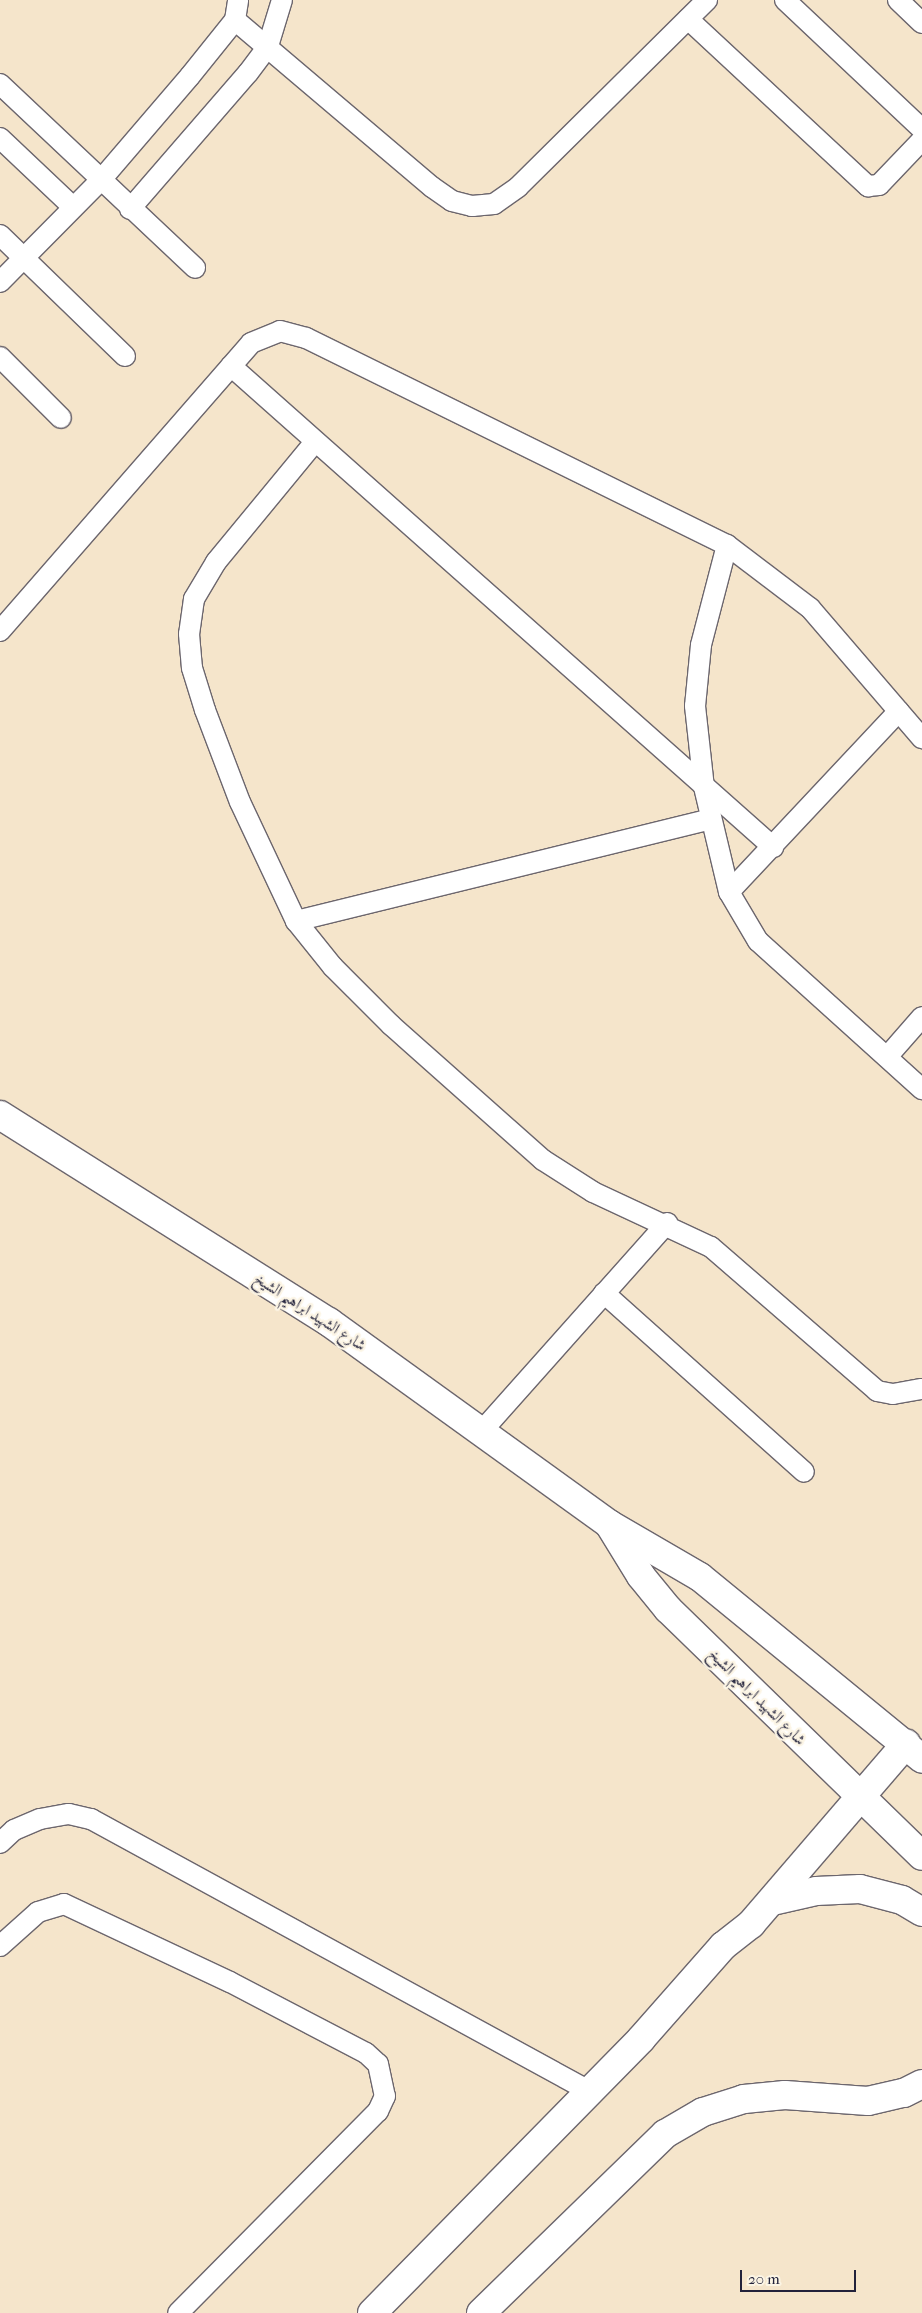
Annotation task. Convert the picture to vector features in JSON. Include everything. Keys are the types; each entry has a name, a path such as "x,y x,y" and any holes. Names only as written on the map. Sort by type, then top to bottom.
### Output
{"street":[{"name":"شارع الشهيد ابراهيم الشيخ","path":"0,1115 329,1322 609,1524 664,1552 700,1577 914,1752"},
{"name":"شارع الشهيد ابراهيم الشيخ","path":"609,1524 641,1576 668,1609 858,1797 922,1856"},
{"path":"372,2313 589,2091 723,1946 772,1901 858,1797 914,1752"},
{"path":"772,1901 816,1891 860,1889 902,1900 922,1912"},
{"path":"481,2313 665,2134 703,2112 744,2099 785,2095 868,2100 904,2093 922,2084"}],"lane":[{"path":"0,282 100,181 235,20 238,0"},
{"path":"130,209 268,46 282,0"},
{"path":"235,20 268,46 432,187 452,201 472,206 494,204 518,187 708,0"},
{"path":"785,0 922,129"},
{"path":"898,0 922,23"},
{"path":"688,19 868,186 879,185 922,140"},
{"path":"0,84 100,181 195,268"},
{"path":"0,138 73,207"},
{"path":"0,235 125,356"},
{"path":"0,631 231,366 268,333 291,332 727,545 810,608 922,738"},
{"path":"0,357 62,418"},
{"path":"231,366 314,443 773,847"},
{"path":"314,443 216,562 194,599 189,634 192,668 205,710 240,802 296,921 333,967 391,1025 543,1160 593,1192 667,1223 711,1247 877,1390 893,1394 922,1389"},
{"path":"727,545 696,673 704,787 729,892 758,940 922,1089"},
{"path":"729,892 899,712"},
{"path":"296,921 711,819"},
{"path":"887,1057 922,1017"},
{"path":"480,1432 667,1223"},
{"path":"604,1293 804,1472"},
{"path":"0,1843 14,1830 40,1820 69,1814 91,1819 589,2091"},
{"path":"0,1946 38,1912 64,1904 239,1986 366,2053 378,2064 385,2096 378,2111 178,2313"}]}
